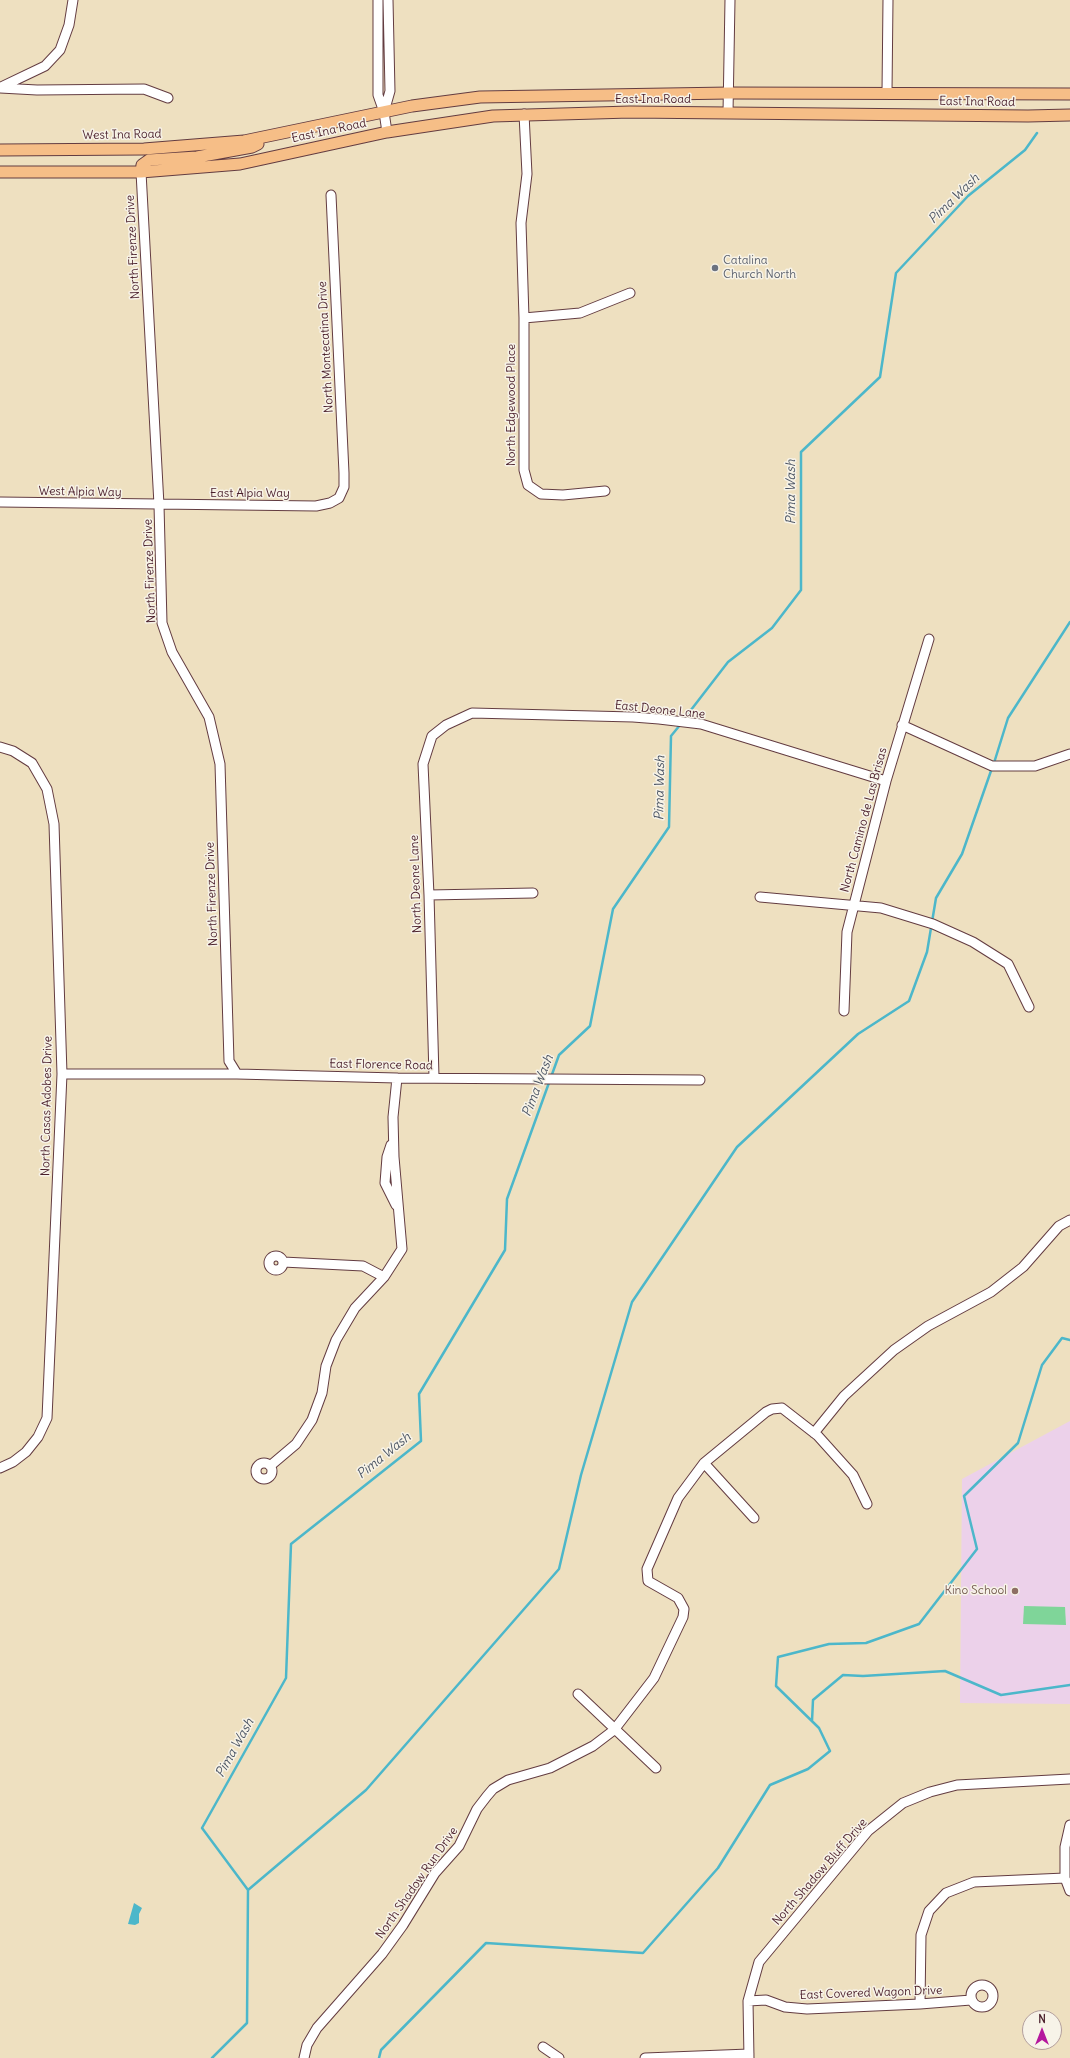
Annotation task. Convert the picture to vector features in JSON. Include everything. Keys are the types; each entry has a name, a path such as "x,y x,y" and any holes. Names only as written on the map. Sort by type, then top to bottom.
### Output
{"main road":[{"name":"East Ina Road","path":"244,141 412,106 480,97 887,92 1070,94"},
{"name":"East Ina Road","path":"141,172 240,164 387,132 493,116 524,114 728,113 1028,116 1070,115"},
{"path":"0,172 141,172 142,165 149,160 197,157 252,147 282,134"},
{"name":"West Ina Road","path":"0,150 144,149 244,141"}],"street":[{"path":"0,88 45,66 60,50 69,25 73,0"},
{"path":"378,0 378,95 384,112 387,132"},
{"path":"384,112 390,91 388,0"},
{"path":"728,113 730,0"},
{"path":"887,92 888,0"},
{"path":"0,88 37,90 144,89 168,98"},
{"name":"North Edgewood Place","path":"524,114 527,174 521,223 524,318 524,470 528,486 541,494 563,495 605,491"},
{"name":"North Firenze Drive","path":"141,172 159,506 162,623 172,652 209,717 220,764 229,1061 237,1074"},
{"name":"North Montecatina Drive","path":"331,195 344,473 344,487 339,498"},
{"path":"524,318 580,313 630,294"},
{"name":"East Alpia Way","path":"159,506 316,506 330,503 339,498"},
{"name":"West Alpia Way","path":"0,502 159,506"},
{"name":"North Camino de Las Brisas","path":"844,1011 847,932 886,781 929,639"},
{"name":"East Deone Lane","path":"472,714 633,717 701,724 886,781"},
{"name":"North Deone Lane","path":"434,1077 429,895 423,764 432,736 446,725 472,714"},
{"path":"902,726 992,766 1035,766 1070,754"},
{"name":"North Casas Adobes Drive","path":"0,747 13,751 32,763 46,789 54,824 62,1074 47,1418 38,1437 26,1452 13,1462 0,1468"},
{"path":"429,895 533,893"},
{"path":"760,897 854,904 881,908 933,924 973,942 1008,964 1029,1007"},
{"name":"East Florence Road","path":"62,1074 237,1074 397,1078 434,1077 700,1080"},
{"path":"270,1466 296,1444 312,1420 322,1393 326,1366 336,1340 355,1308 384,1277 402,1249 399,1212 386,1183 387,1157 394,1138 393,1117 397,1078"},
{"path":"814,1433 848,1392 894,1350 928,1326 992,1292 1022,1267 1059,1226 1070,1220"},
{"path":"283,1262 363,1266 384,1277"},
{"path":"754,1518 704,1463 777,1404 814,1433 853,1475 867,1504"},
{"name":"North Shadow Run Drive","path":"304,2058 307,2045 317,2028 382,1954 403,1925 435,1873 459,1846 477,1809 493,1789 508,1780 550,1768 586,1750 614,1730 654,1678 683,1617 686,1604 678,1598 651,1584 644,1578 678,1498 704,1463"},
{"path":"578,1694 614,1730 656,1768"},
{"name":"North Shadow Bluff Drive","path":"749,2056 748,2001 760,1962 788,1925 868,1831 903,1803 930,1792 957,1785 1070,1779"},
{"path":"1070,1825 1065,1847 1065,1878 1070,1891"},
{"path":"920,2004 920,1935 929,1911 946,1894 974,1882 1065,1878"},
{"name":"East Covered Wagon Drive","path":"748,2001 766,2000 785,2007 807,2009 971,2000"},
{"path":"543,2047 559,2058"},
{"path":"645,2058 749,2056"}],"shaded area":[{"name":"Kino School","path":"1070,1421 1070,1704 960,1703 962,1479"}],"green space":[{"path":"1024,1606 1065,1607 1066,1625 1023,1624"}],"water":[{"path":"134,1903 142,1908 139,1914 139,1923 135,1925 128,1924"}],"waterway":[{"name":"Pima Wash","path":"684,719 728,662 772,628 801,590 801,452 880,377 896,273 968,196 1025,150 1037,133"},
{"path":"994,763 1008,718 1070,622"},
{"name":"Pima Wash","path":"212,2058 247,2023 248,1890 202,1828 286,1678 291,1544 421,1441 419,1394 505,1250 507,1199 559,1055 590,1026 613,909 669,827 671,736 680,725"},
{"path":"248,1890 366,1790 559,1569 581,1475 632,1302 737,1147 858,1034 909,1001 927,952 936,898 962,854 992,768"},
{"path":"379,2058 381,2050 486,1943 643,1953 718,1868 770,1785 808,1769 830,1751 819,1728 776,1686 778,1657 829,1644 866,1643 919,1624 977,1549 964,1496 1018,1443 1042,1365 1062,1338 1070,1340"},
{"path":"812,1721 813,1700 843,1675 863,1676 945,1671 1001,1695 1070,1685"}],"place":[{"name":"Catalina Church North","path":"715,268"},
{"name":"Kino School","path":"1015,1591"}]}
